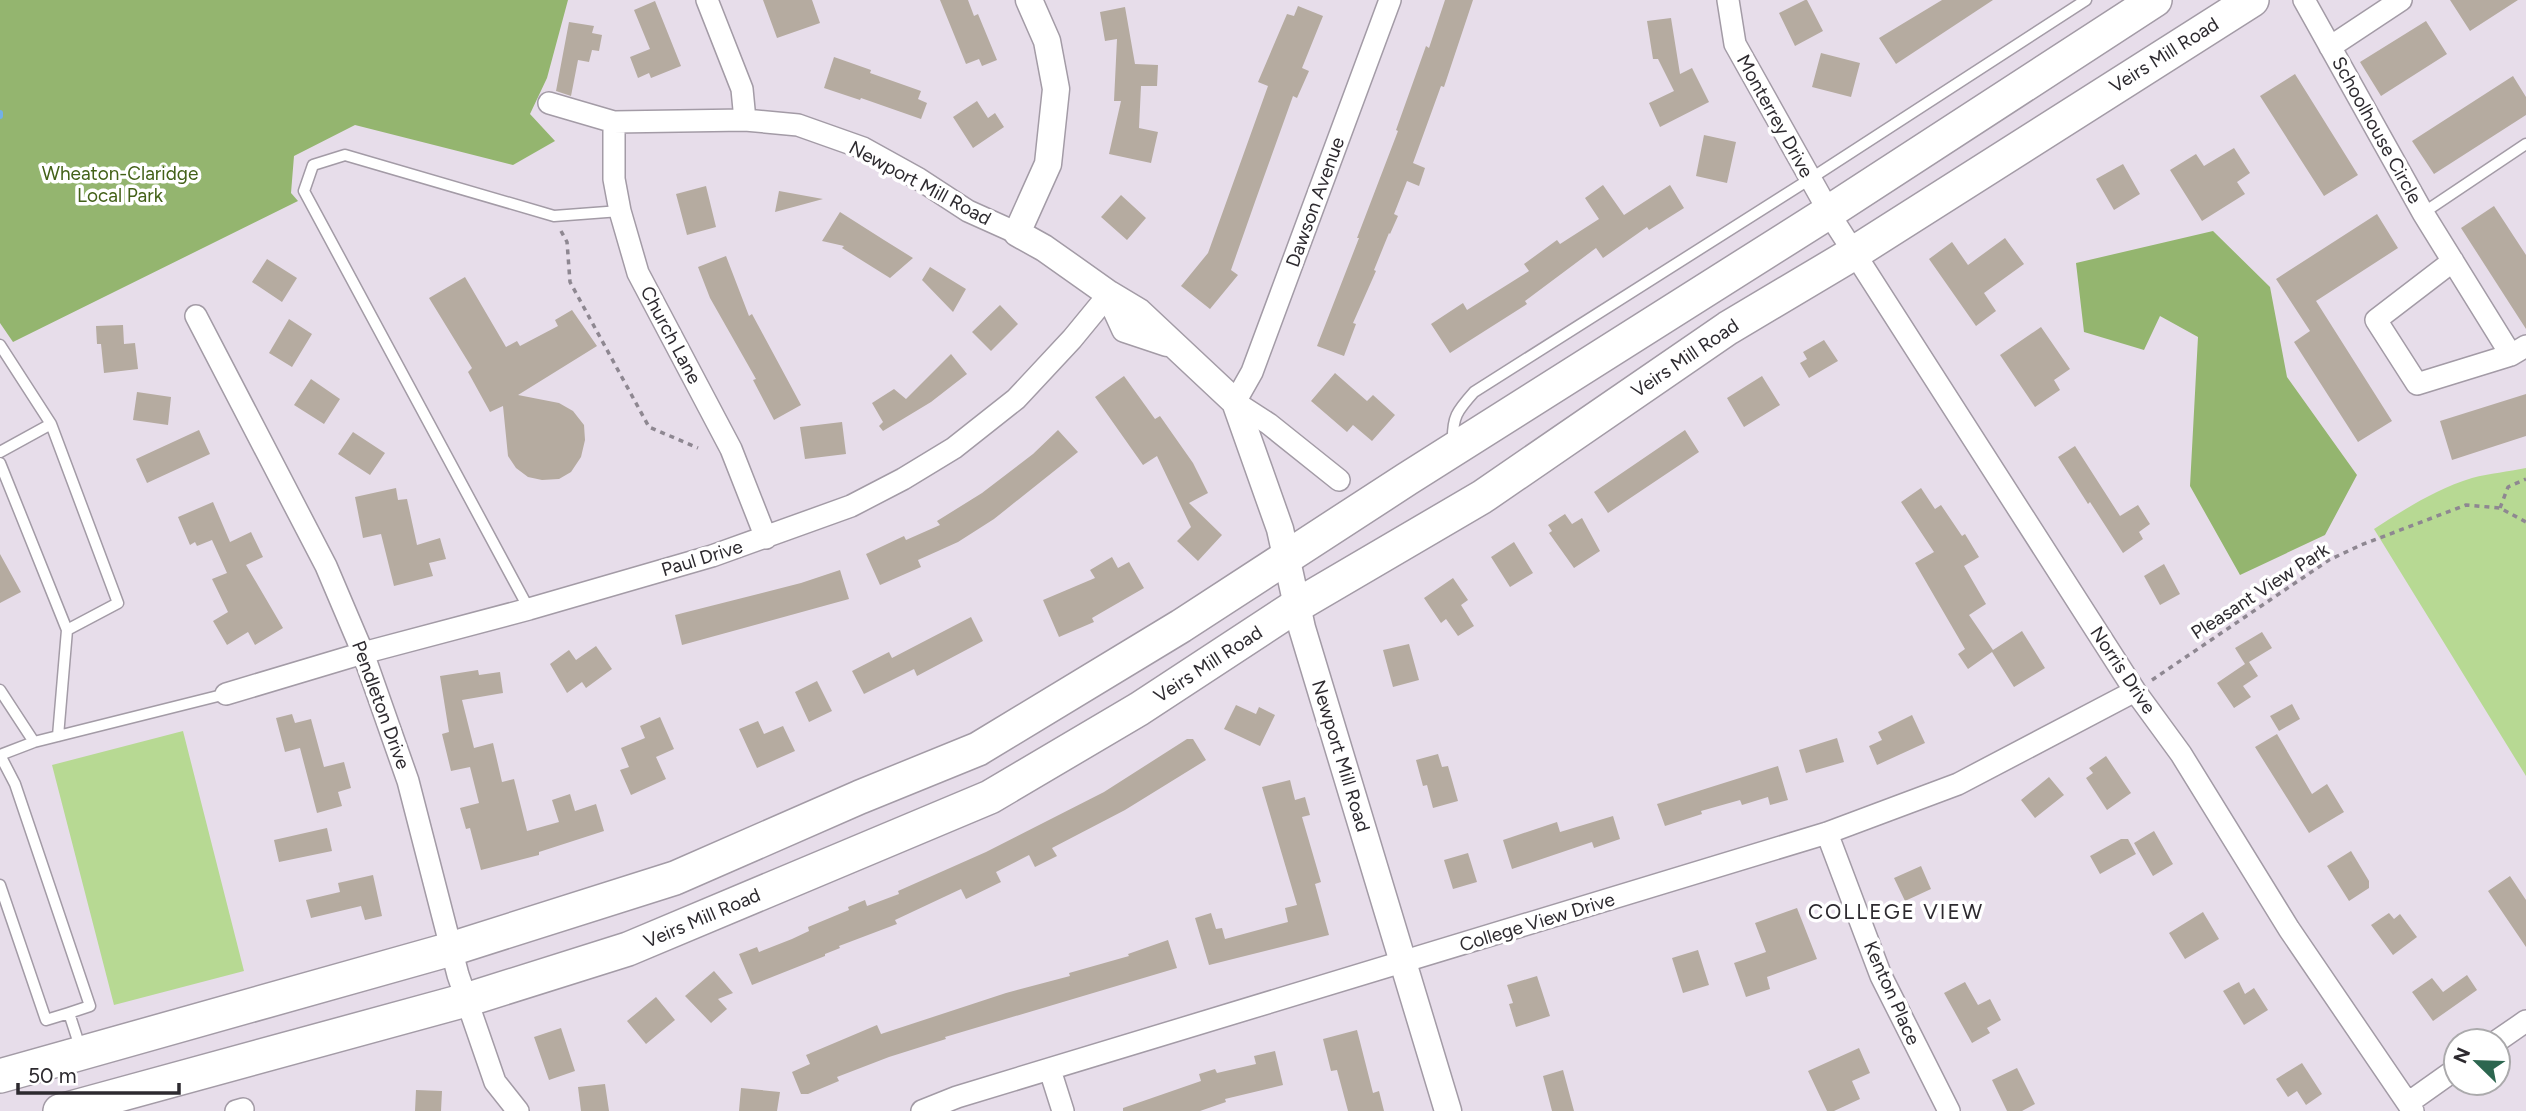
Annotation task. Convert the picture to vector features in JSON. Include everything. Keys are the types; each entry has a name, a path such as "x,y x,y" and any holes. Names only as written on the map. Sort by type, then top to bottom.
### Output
{"main road":[{"name":"Veirs Mill Road","path":"60,1111 466,1000 628,948 990,797 1139,709 1296,606 1482,497 1728,328 1840,231 2155,0"},
{"name":"Veirs Mill Road","path":"0,1076 451,949 676,878 860,797 978,749 1181,626 1453,450 2252,0"}],"street":[{"path":"707,0 742,89 745,120"},
{"path":"1017,233 1048,164 1056,89 1047,41 1029,0"},
{"name":"Dawson Avenue","path":"1235,402 1252,372 1390,0"},
{"name":"Monterrey Drive","path":"1728,0 1735,44 1840,231"},
{"name":"Schoolhouse Circle","path":"2304,0 2423,213 2453,261 2518,351 2417,384 2376,320 2453,261"},
{"name":"Schoolhouse Circle","path":"2330,47 2401,0"},
{"name":"Newport Mill Road","path":"549,103 614,122 745,120 798,125 863,148 919,179 968,211 1044,248 1139,312 1235,402 1269,424 1339,480"},
{"name":"Church Lane","path":"614,122 614,179 620,212 638,273 731,449 766,538"},
{"name":"Norris Drive","path":"1840,231 2135,691 2181,754 2289,929 2411,1107"},
{"name":"Paul Drive","path":"226,694 712,556 851,506 954,449 1016,399 1072,339 1109,294"},
{"name":"Pendleton Drive","path":"196,316 326,566 363,653 408,781 466,1000 495,1082 518,1111"},
{"name":"Newport Mill Road","path":"1235,402 1280,529 1296,606 1448,1111"},
{"name":"College View Drive","path":"922,1111 957,1097 1827,833 1958,784 2135,691"},
{"name":"Kenton Place","path":"1827,833 1881,976 1949,1111"},
{"path":"1050,1070 1063,1111"},
{"path":"2411,1107 2442,1081"}],"lane":[{"path":"1453,450 1452,425 1457,412 1475,392 2086,0"},
{"name":"Schoolhouse Circle","path":"2423,213 2526,144"},
{"path":"529,609 304,191 313,165 345,155 554,216 620,212"},
{"path":"0,345 51,424 118,603 67,630"},
{"path":"0,452 51,424"},
{"path":"0,463 67,630 58,736"},
{"path":"0,690 34,742"},
{"path":"0,885 46,1020 90,1006 15,784 0,755 34,742 226,694"},
{"path":"69,1013 82,1053"}],"path":[{"path":"554,216 567,242 570,282 649,427 698,448"},
{"path":"2500,509 2508,487 2526,479"},
{"name":"Pleasant View Park","path":"2135,691 2329,560 2466,505 2500,509 2526,522"}],"green space":[{"name":"Wheaton-Claridge Local Park","path":"0,0 568,0 547,78 530,114 555,141 513,165 355,125 294,156 291,193 298,201 13,342 0,323"},
{"path":"2213,231 2270,287 2287,377 2357,475 2325,535 2240,575 2190,486 2198,337 2160,316 2144,350 2084,332 2076,263"},
{"path":"2526,468 2526,776 2374,529 2446,488 2479,476"},
{"path":"183,731 244,971 114,1005 52,765"}],"building":[{"path":"763,0 812,0 820,23 777,38"},
{"path":"940,0 968,0 974,16 978,14 997,60 982,66 979,59 966,64"},
{"path":"1445,0 1473,0 1444,87 1441,86 1413,163 1425,168 1419,186 1407,181 1394,214 1398,216 1353,323 1356,324 1344,356 1317,346"},
{"path":"1805,0 1823,31 1795,46 1779,13"},
{"path":"1942,0 1993,0 1896,64 1879,38"},
{"path":"2450,0 2518,0 2470,31"},
{"path":"655,1 681,66 651,78 649,73 638,78 630,57 650,49 634,10"},
{"path":"1298,6 1323,16 1302,68 1309,71 1297,98 1293,96 1231,270 1238,275 1210,309 1181,286 1208,253 1268,86 1258,82 1287,14 1294,16"},
{"path":"1125,7 1135,64 1158,65 1157,86 1141,86 1139,128 1158,132 1151,163 1109,154 1121,101 1114,101 1117,39 1105,41 1100,12"},
{"path":"1671,18 1680,74 1692,68 1709,102 1660,127 1649,103 1674,91 1658,59 1653,59 1647,21"},
{"path":"2426,21 2447,54 2381,96 2360,62"},
{"path":"569,22 594,26 592,33 602,35 599,51 592,50 589,62 578,60 571,96 556,91"},
{"path":"1821,53 1860,63 1851,97 1812,87"},
{"path":"834,57 921,91 918,99 927,103 921,119 824,88"},
{"path":"2295,74 2358,175 2324,196 2260,96"},
{"path":"2513,76 2526,97 2526,115 2434,174 2412,141"},
{"path":"977,101 988,118 995,113 1004,127 973,148 953,117"},
{"path":"1704,135 1736,142 1727,183 1696,176"},
{"path":"2234,148 2250,173 2237,182 2245,194 2202,221 2170,170 2196,154 2204,166"},
{"path":"2123,164 2140,194 2114,210 2096,179"},
{"path":"1603,185 1624,215 1670,185 1684,208 1649,230 1647,227 1603,258 1596,248 1525,301 1527,304 1450,353 1431,324 1463,303 1467,310 1529,271 1524,264 1557,240 1560,244 1599,219 1585,198"},
{"path":"706,186 716,227 687,235 676,194"},
{"path":"779,191 823,199 775,212"},
{"path":"1121,195 1146,218 1127,240 1101,217"},
{"path":"2494,206 2526,255 2526,329 2461,228"},
{"path":"840,212 913,258 890,278 842,248 844,246 822,241"},
{"path":"2377,214 2398,248 2316,301 2392,421 2358,442 2294,342 2310,331 2276,279"},
{"path":"2005,238 2024,264 1984,293 1996,311 1976,326 1929,259 1952,242 1968,265"},
{"path":"726,256 749,316 752,314 801,405 774,420 753,380 756,379 710,298 698,267"},
{"path":"267,259 297,278 282,302 252,282"},
{"path":"930,267 966,289 953,312 922,280"},
{"path":"465,277 506,347 517,341 520,346 558,326 555,320 572,310 597,346 518,395 559,403 573,411 584,425 585,440 581,457 571,472 559,479 528,477 516,468 508,456 503,406 490,412 468,372 472,368 429,298"},
{"path":"1000,305 1018,324 991,351 972,332"},
{"path":"289,319 312,334 292,367 269,353"},
{"path":"123,325 124,344 135,343 138,369 104,373 96,326"},
{"path":"2041,327 2070,369 2054,380 2060,390 2035,407 2000,355"},
{"path":"1824,340 1838,361 1809,378 1800,363 1807,359 1803,352"},
{"path":"951,354 967,374 931,402 883,431 879,426 883,422 872,403 894,389 906,399"},
{"path":"1335,373 1367,401 1373,395 1395,415 1372,441 1353,425 1347,432 1311,401"},
{"path":"1124,376 1155,419 1160,416 1193,463 1208,493 1189,503 1222,535 1198,561 1177,541 1191,527 1157,456 1143,465 1095,397"},
{"path":"1762,376 1780,405 1744,427 1727,398"},
{"path":"311,379 340,399 324,424 294,405"},
{"path":"137,392 171,397 168,425 133,420"},
{"path":"2526,394 2526,436 2452,460 2440,421"},
{"path":"842,422 846,454 805,459 800,427"},
{"path":"199,430 210,454 147,483 136,459"},
{"path":"1058,430 1078,452 994,519 958,542 918,560 921,567 880,585 866,554 904,536 906,540 940,525 937,521 982,493 1033,454"},
{"path":"1685,430 1699,452 1608,513 1594,492"},
{"path":"353,432 385,453 370,475 338,454"},
{"path":"2075,446 2120,516 2138,505 2150,524 2139,532 2143,539 2123,553 2058,457"},
{"path":"396,488 398,500 407,499 417,545 440,538 446,559 429,563 433,576 394,586 381,534 363,538 355,497"},
{"path":"1921,488 1935,509 1941,505 1962,536 1965,534 1979,557 1964,566 1986,604 1969,615 1993,650 2022,631 2045,668 2014,687 1992,652 1968,669 1958,654 1965,649 1915,563 1934,552 1901,502"},
{"path":"213,502 230,542 251,532 263,557 246,565 283,628 255,645 248,632 227,645 213,621 228,612 212,579 227,573 212,540 197,546 195,542 190,545 178,517"},
{"path":"1565,514 1572,524 1582,518 1600,551 1574,568 1549,533 1552,531 1548,525"},
{"path":"1514,542 1533,573 1510,587 1491,557"},
{"path":"0,554 21,592 0,603"},
{"path":"1112,557 1118,568 1129,562 1144,588 1092,618 1094,622 1059,637 1043,600 1095,578 1090,570"},
{"path":"2164,564 2180,594 2160,605 2144,576"},
{"path":"840,570 849,599 682,645 675,615 801,583"},
{"path":"1453,578 1468,600 1461,605 1474,626 1458,636 1446,619 1441,623 1424,598"},
{"path":"971,617 983,641 917,676 914,669 864,694 852,671 889,652 892,658"},
{"path":"2262,632 2272,648 2249,662 2258,676 2243,686 2251,697 2234,708 2217,683 2245,664 2235,648"},
{"path":"1409,644 1419,680 1393,687 1383,650"},
{"path":"596,646 612,669 586,688 582,682 567,693 550,664 569,650 576,660"},
{"path":"478,670 479,675 500,672 503,693 462,700 474,748 493,743 502,782 514,779 527,831 559,822 552,800 570,794 575,811 596,804 604,831 539,852 539,855 481,870 470,828 466,829 460,808 479,803 470,767 451,771 442,734 449,732 440,676"},
{"path":"817,681 832,711 809,722 795,692"},
{"path":"2292,704 2300,719 2279,731 2270,716"},
{"path":"1236,705 1256,714 1259,707 1275,715 1260,746 1224,729"},
{"path":"292,714 295,723 311,719 324,767 344,762 351,788 338,792 342,806 317,813 300,748 285,752 276,718"},
{"path":"1912,715 1925,743 1877,765 1869,746 1882,740 1878,732"},
{"path":"660,717 674,749 656,757 666,779 631,795 620,770 629,767 621,748 645,738 640,726"},
{"path":"758,721 764,734 783,726 795,751 757,768 739,729"},
{"path":"2277,734 2312,794 2327,784 2344,812 2309,833 2255,747"},
{"path":"1837,738 1844,762 1806,773 1799,750"},
{"path":"1187,739 1193,739 1206,760 1125,810 1052,848 1057,856 1035,867 1029,855 996,872 1001,882 966,899 961,889 895,920 897,924 839,946 840,948 825,956 752,985 739,954 757,947 759,952 792,939 809,931 808,927 849,910 848,907 865,900 867,906 899,894 898,891 986,852 1104,792"},
{"path":"1438,754 1442,767 1448,766 1458,801 1433,808 1416,760"},
{"path":"2106,756 2131,793 2107,810 2086,778 2093,773 2089,768"},
{"path":"1778,766 1788,800 1770,805 1768,797 1742,805 1740,800 1701,811 1702,814 1665,826 1657,804"},
{"path":"2049,777 2064,795 2035,818 2021,800"},
{"path":"1290,780 1295,800 1305,797 1310,815 1302,817 1321,882 1315,884 1329,935 1209,965 1195,918 1211,913 1216,929 1222,928 1225,939 1288,922 1285,908 1297,905 1262,787"},
{"path":"1613,816 1620,839 1594,848 1592,842 1512,869 1503,840 1557,822 1560,832"},
{"path":"327,828 332,851 279,862 274,840"},
{"path":"2154,831 2173,864 2153,876 2134,843"},
{"path":"2121,839 2128,839 2136,854 2100,874 2090,856"},
{"path":"2351,851 2369,881 2369,888 2349,901 2327,866"},
{"path":"1468,853 1477,882 1453,889 1444,860"},
{"path":"1921,866 1931,889 1905,901 1894,878"},
{"path":"373,875 382,916 365,920 361,906 311,918 306,900 340,892 338,883"},
{"path":"2510,876 2526,900 2526,947 2488,891"},
{"path":"1797,908 1817,959 1767,977 1770,989 1746,997 1734,963 1766,952 1755,923"},
{"path":"2203,912 2219,939 2185,959 2169,933"},
{"path":"2389,913 2394,919 2400,914 2417,937 2393,955 2371,925"},
{"path":"1168,940 1177,968 945,1037 946,1039 837,1077 839,1081 808,1094 801,1094 792,1072 810,1064 806,1055 877,1025 881,1034 1006,993 1070,976 1069,973 1129,956 1128,954"},
{"path":"1698,950 1709,985 1683,993 1672,958"},
{"path":"714,971 733,993 718,999 727,1009 711,1023 685,996"},
{"path":"2467,975 2477,990 2433,1021 2412,992 2432,978 2443,992"},
{"path":"1537,976 1550,1016 1516,1027 1507,985"},
{"path":"1965,982 1978,1005 1990,999 2001,1020 1987,1028 1990,1033 1972,1043 1944,993"},
{"path":"2239,982 2245,994 2254,988 2268,1010 2244,1025 2223,991"},
{"path":"656,997 675,1020 646,1044 627,1021"},
{"path":"561,1028 575,1071 549,1080 534,1037"},
{"path":"1357,1030 1373,1093 1379,1091 1384,1111 1348,1111 1337,1070 1331,1071 1323,1039"},
{"path":"1859,1048 1870,1073 1852,1081 1860,1099 1834,1111 1827,1111 1808,1071"},
{"path":"1275,1051 1283,1085 1225,1099 1226,1102 1200,1111 1123,1111 1123,1108 1201,1081 1199,1074 1215,1069 1217,1073 1256,1064 1254,1056"},
{"path":"2302,1063 2322,1094 2306,1105 2297,1091 2288,1097 2276,1079"},
{"path":"2017,1068 2035,1104 2022,1111 2007,1111 1992,1080"},
{"path":"1563,1070 1574,1111 1552,1111 1543,1076"},
{"path":"605,1084 609,1111 581,1111 578,1087"},
{"path":"741,1088 780,1092 777,1111 739,1111"},
{"path":"416,1090 442,1091 441,1111 415,1111"}],"district":[{"name":"COLLEGE VIEW","path":"1896,911"}]}
